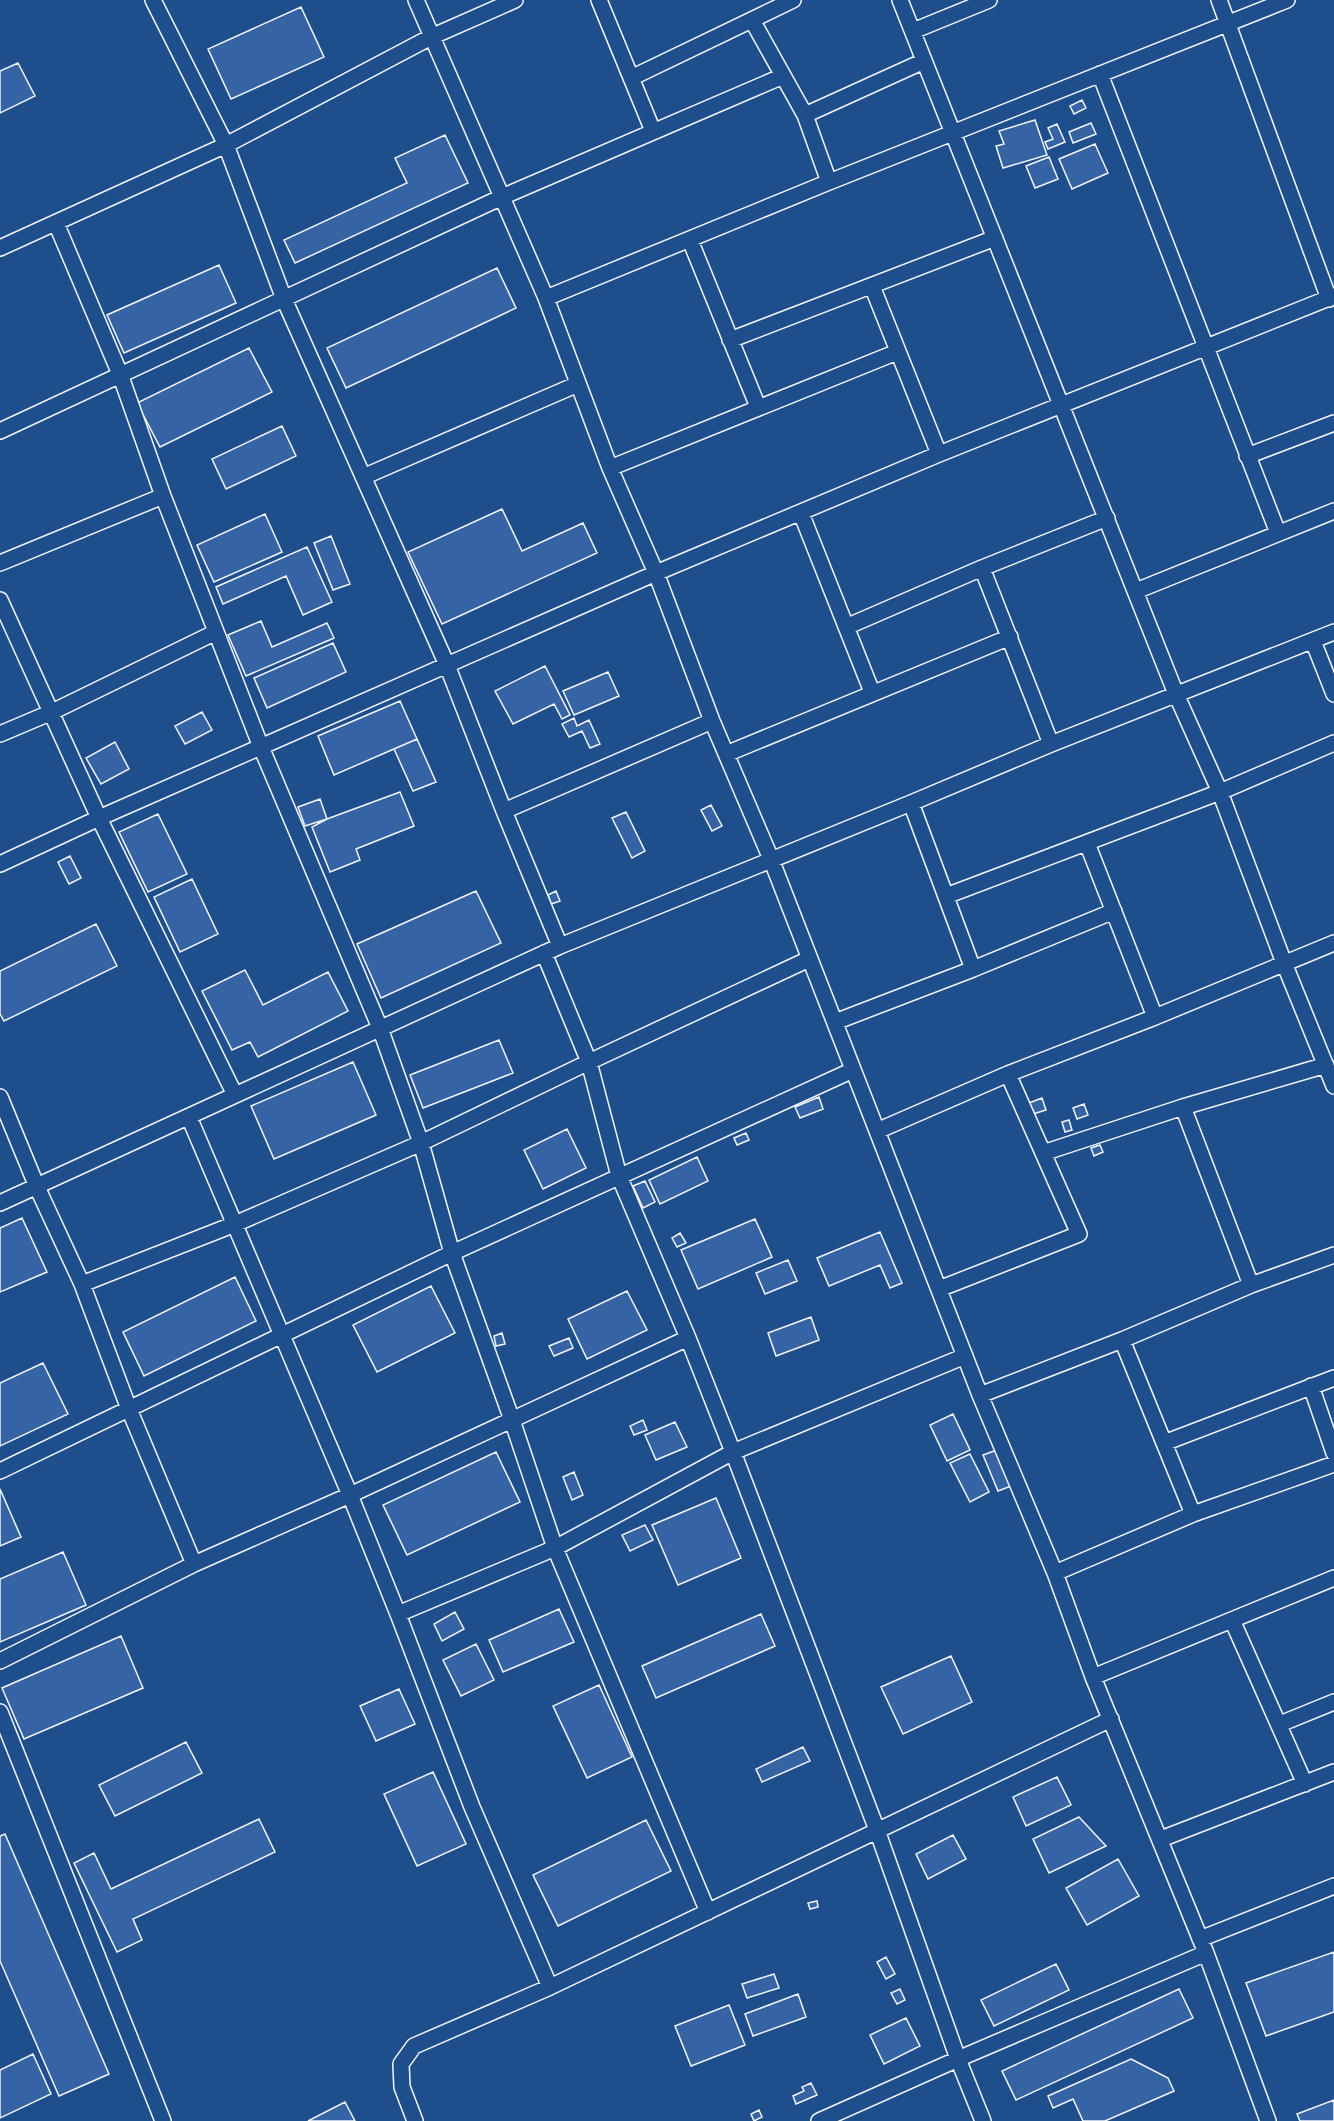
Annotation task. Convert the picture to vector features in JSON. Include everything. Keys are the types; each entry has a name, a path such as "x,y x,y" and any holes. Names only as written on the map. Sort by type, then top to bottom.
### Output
{"street":[{"path":"153,0 226,145 284,299 447,665 560,946"},
{"path":"416,0 546,298 610,468 656,573 712,721 771,859 980,1395 1055,1572 1093,1677 1161,1839 1268,2121"},
{"path":"0,248 226,145 431,37 515,0"},
{"path":"599,0 653,131"},
{"path":"631,78 793,0"},
{"path":"900,0 1176,694 1220,792 1284,963 1334,1086"},
{"path":"913,31 989,0"},
{"path":"0,864 99,818 656,573 939,454 1331,298 1219,0"},
{"path":"546,298 829,182 1287,0"},
{"path":"752,20 805,115 829,182"},
{"path":"805,115 924,61"},
{"path":"1100,74 1278,533"},
{"path":"0,431 502,197 783,76"},
{"path":"56,223 120,374 163,496 261,747 381,1028 421,1143 452,1253 555,1548 708,1912"},
{"path":"730,340 995,238"},
{"path":"690,240 758,407"},
{"path":"872,286 939,454"},
{"path":"610,468 897,352"},
{"path":"363,477 578,384"},
{"path":"1247,456 1334,423"},
{"path":"0,563 163,496"},
{"path":"1136,591 1334,511"},
{"path":"801,513 872,692"},
{"path":"846,627 982,568 1107,518"},
{"path":"982,568 1051,744"},
{"path":"0,600 99,818 236,1095"},
{"path":"0,734 52,712 216,632"},
{"path":"0,1203 560,946 1051,744 1334,632"},
{"path":"726,754 1010,637"},
{"path":"1313,641 1334,694"},
{"path":"504,811 712,721"},
{"path":"946,896 1220,792 1334,743"},
{"path":"911,803 973,969"},
{"path":"1087,843 1155,1017"},
{"path":"835,1022 1114,911"},
{"path":"877,1131 1008,1074 1155,1017 1334,943"},
{"path":"544,953 589,1062 619,1176 688,1338 733,1452 877,1830 958,2059 983,2121"},
{"path":"82,1284 235,1224 421,1143 809,959"},
{"path":"1043,1153 1183,1107 1326,1065"},
{"path":"0,1471 452,1253 853,1070"},
{"path":"939,1289 1079,1234 1008,1074"},
{"path":"0,1098 37,1187 82,1284 129,1409 194,1564"},
{"path":"1183,1107 1251,1285"},
{"path":"189,1116 350,1495 472,1807 550,1987"},
{"path":"980,1395 1122,1340 1251,1285 1334,1255"},
{"path":"0,1661 194,1564 350,1495 688,1338"},
{"path":"1122,1340 1193,1515"},
{"path":"398,1614 555,1548 733,1452 965,1356"},
{"path":"1164,1443 1334,1378"},
{"path":"1311,1386 1334,1453"},
{"path":"1055,1572 1193,1515 1334,1464"},
{"path":"1093,1677 1334,1578"},
{"path":"1232,1620 1305,1784"},
{"path":"1280,1724 1334,1702"},
{"path":"0,1712 163,2121"},
{"path":"415,2121 402,2087 401,2064 414,2046 550,1987 1111,1719"},
{"path":"1161,1839 1334,1772"},
{"path":"819,2121 1334,1886"}],"building":[{"path":"301,7 324,57 231,99 208,49"},
{"path":"18,63 35,96 0,113 0,71"},
{"path":"1082,100 1086,108 1074,114 1070,106"},
{"path":"1035,120 1047,155 1003,168 996,146 1004,144 999,131"},
{"path":"1091,123 1096,134 1073,143 1069,132"},
{"path":"1057,124 1065,142 1048,149 1045,142 1053,139 1048,128"},
{"path":"445,135 468,183 295,263 284,240 407,183 395,158"},
{"path":"1095,144 1108,173 1072,189 1059,159"},
{"path":"1049,157 1058,179 1035,188 1026,166"},
{"path":"219,265 236,303 124,353 107,315"},
{"path":"497,268 516,308 346,388 327,348"},
{"path":"249,348 272,392 160,447 137,403"},
{"path":"282,426 296,456 226,489 212,459"},
{"path":"502,509 522,551 583,523 597,553 442,624 408,552"},
{"path":"265,514 282,552 214,582 197,545"},
{"path":"331,536 350,584 333,590 314,543"},
{"path":"307,547 332,602 303,615 286,576 223,604 216,587"},
{"path":"261,621 272,647 327,623 334,638 246,676 228,635"},
{"path":"333,643 346,672 267,708 254,678"},
{"path":"545,666 570,715 562,719 554,704 513,724 495,691"},
{"path":"608,672 619,696 574,715 563,691"},
{"path":"400,701 417,739 334,775 318,736"},
{"path":"202,712 212,730 185,744 175,726"},
{"path":"574,718 577,726 589,720 600,744 590,748 582,731 569,737 562,724"},
{"path":"417,739 436,782 413,791 394,749"},
{"path":"115,742 129,769 101,784 86,758"},
{"path":"400,792 414,826 356,849 360,860 330,872 312,827 327,819"},
{"path":"320,799 327,819 305,826 298,807"},
{"path":"711,805 722,826 712,831 701,810"},
{"path":"626,812 645,851 632,858 612,818"},
{"path":"158,814 187,874 148,892 119,832"},
{"path":"70,856 81,878 69,884 58,862"},
{"path":"192,879 218,934 180,952 154,897"},
{"path":"476,891 501,943 381,998 357,944"},
{"path":"556,891 560,901 551,904 548,895"},
{"path":"96,924 117,966 4,1021 0,1014 0,971"},
{"path":"245,970 263,1005 328,972 348,1011 258,1057 250,1042 232,1050 202,991"},
{"path":"499,1040 513,1073 423,1108 410,1075"},
{"path":"353,1062 376,1115 274,1159 251,1106"},
{"path":"819,1097 823,1109 800,1118 795,1107"},
{"path":"1042,1098 1046,1110 1033,1114 1029,1103"},
{"path":"1084,1104 1088,1115 1077,1119 1073,1108"},
{"path":"1069,1120 1072,1130 1065,1132 1062,1122"},
{"path":"567,1129 586,1168 543,1189 524,1150"},
{"path":"746,1133 749,1140 737,1145 734,1138"},
{"path":"1100,1145 1103,1152 1094,1156 1091,1148"},
{"path":"697,1157 708,1181 660,1204 649,1180"},
{"path":"645,1181 655,1202 643,1208 633,1186"},
{"path":"22,1218 47,1272 0,1292 0,1228"},
{"path":"755,1219 772,1257 698,1289 681,1250"},
{"path":"880,1232 902,1283 890,1288 880,1265 829,1286 817,1258"},
{"path":"680,1233 686,1243 677,1247 672,1238"},
{"path":"788,1260 797,1281 765,1294 756,1273"},
{"path":"235,1277 256,1321 144,1376 123,1332"},
{"path":"431,1286 455,1333 377,1372 353,1325"},
{"path":"627,1291 647,1330 587,1359 568,1319"},
{"path":"811,1317 819,1340 776,1356 768,1333"},
{"path":"502,1333 505,1344 496,1346 494,1336"},
{"path":"569,1338 573,1348 554,1356 549,1346"},
{"path":"43,1363 68,1414 0,1446 0,1383"},
{"path":"953,1414 970,1450 947,1461 930,1425"},
{"path":"643,1420 647,1430 634,1435 630,1426"},
{"path":"675,1422 687,1447 656,1460 645,1435"},
{"path":"997,1450 1011,1486 998,1491 983,1455"},
{"path":"496,1452 520,1502 407,1555 383,1505"},
{"path":"970,1454 989,1492 970,1502 950,1463"},
{"path":"574,1472 583,1495 572,1500 563,1477"},
{"path":"0,1489 21,1537 0,1546"},
{"path":"716,1498 741,1558 678,1585 652,1525"},
{"path":"645,1525 653,1540 630,1551 622,1535"},
{"path":"63,1552 86,1605 0,1642 0,1579"},
{"path":"559,1609 574,1642 503,1672 489,1640"},
{"path":"455,1612 464,1629 442,1641 434,1624"},
{"path":"761,1614 775,1646 656,1698 642,1666"},
{"path":"121,1636 143,1688 24,1739 2,1688"},
{"path":"476,1644 494,1680 461,1696 443,1660"},
{"path":"951,1656 972,1702 903,1734 881,1687"},
{"path":"599,1685 632,1757 587,1778 553,1706"},
{"path":"399,1689 415,1724 376,1741 360,1706"},
{"path":"186,1742 202,1773 115,1816 99,1785"},
{"path":"803,1747 810,1761 762,1782 756,1769"},
{"path":"433,1772 466,1844 417,1866 384,1794"},
{"path":"1057,1777 1071,1805 1026,1826 1013,1797"},
{"path":"1079,1817 1106,1846 1049,1873 1033,1839"},
{"path":"259,1819 275,1852 133,1919 142,1940 117,1952 74,1863 94,1853 111,1889"},
{"path":"646,1820 671,1871 558,1926 533,1875"},
{"path":"5,1834 109,2074 59,2096 0,1961 0,1836"},
{"path":"953,1835 966,1859 928,1879 916,1854"},
{"path":"1118,1859 1139,1896 1087,1925 1066,1888"},
{"path":"817,1901 818,1907 810,1909 808,1903"},
{"path":"1334,1952 1334,2012 1266,2036 1246,1983"},
{"path":"886,1957 895,1974 886,1979 877,1962"},
{"path":"1056,1964 1069,1990 994,2026 981,2000"},
{"path":"774,1974 779,1988 747,1998 742,1984"},
{"path":"900,1989 905,2000 897,2004 891,1993"},
{"path":"1179,1989 1193,2018 1016,2100 1002,2071"},
{"path":"798,1994 806,2017 753,2036 745,2014"},
{"path":"729,2005 745,2045 691,2066 675,2026"},
{"path":"906,2018 920,2046 884,2064 870,2035"},
{"path":"33,2054 51,2094 0,2118 0,2070"},
{"path":"1131,2059 1168,2078 1174,2091 1105,2121 1083,2121 1073,2099 1053,2108 1048,2096"},
{"path":"811,2083 817,2095 796,2104 793,2096 804,2091 802,2087"},
{"path":"1334,2100 1334,2121 1300,2121 1297,2114"},
{"path":"345,2102 355,2121 308,2121"},
{"path":"759,2110 762,2117 754,2121 751,2114"}]}
